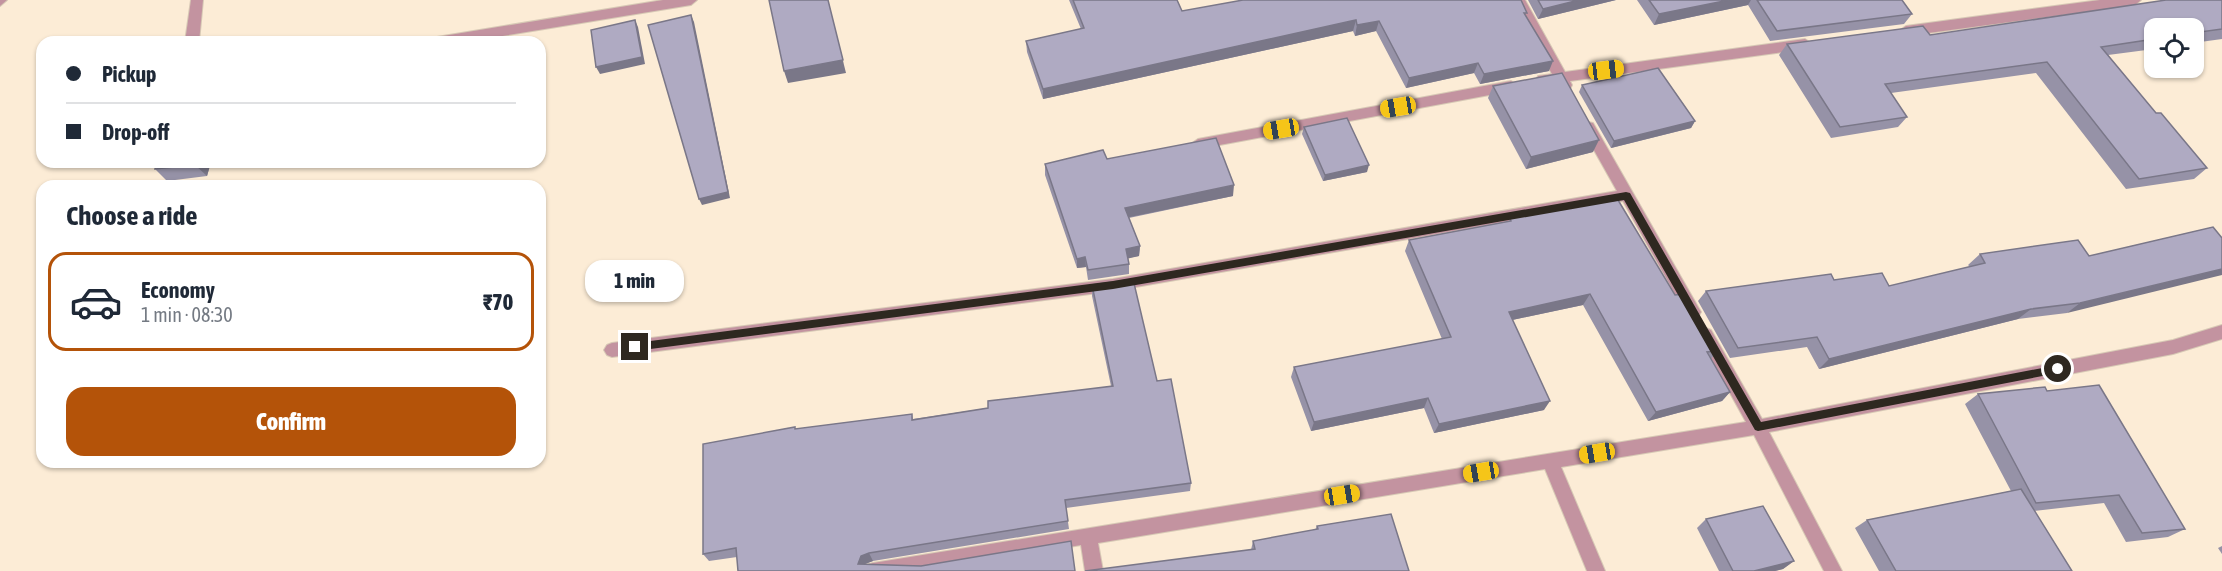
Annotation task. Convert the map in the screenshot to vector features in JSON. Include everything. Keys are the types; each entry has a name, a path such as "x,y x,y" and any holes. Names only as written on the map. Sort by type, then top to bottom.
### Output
{"street":[{"path":"193,36 197,0"},
{"path":"473,36 691,0"},
{"path":"1519,0 1571,96"},
{"path":"1889,33 2135,0"},
{"path":"1188,146 1560,77 1818,42"},
{"path":"1582,116 1758,427 1833,571"},
{"path":"612,350 1113,285 1626,195"},
{"path":"873,571 1758,427 2173,347 2222,332"},
{"path":"1551,461 1596,571"},
{"path":"1088,536 1094,571"}],"building":[{"path":"769,0 828,0 843,60 784,71"},
{"path":"1073,0 1177,0 1182,11 1243,0 1521,0 1527,13 1524,13 1553,61 1484,74 1478,63 1409,78 1379,21 1357,25 1356,20 1043,89 1026,41 1084,28"},
{"path":"1538,0 1579,0 1543,9"},
{"path":"1649,0 1729,0 1659,14"},
{"path":"1757,0 1902,0 1912,14 1777,31"},
{"path":"2166,0 2222,0 2222,29 2204,31 2204,18 2144,18 2144,41 2101,47 2156,113 2161,113 2207,168 2139,179 2047,62 1885,84 1907,117 1840,127 1787,44 1923,26 1930,35"},
{"path":"691,15 728,192 699,199 648,25"},
{"path":"635,20 642,57 596,67 591,30"},
{"path":"1658,68 1695,121 1614,141 1582,85"},
{"path":"1562,73 1599,140 1531,157 1493,86"},
{"path":"1347,118 1369,165 1325,175 1304,127"},
{"path":"1216,138 1234,185 1125,208 1140,246 1126,249 1129,264 1088,270 1085,257 1077,259 1045,164 1103,150 1107,159"},
{"path":"1618,200 1675,295 1685,294 1717,351 1707,352 1730,392 1656,412 1590,294 1509,312 1550,401 1439,424 1428,398 1314,422 1294,367 1451,337 1409,240 1511,221 1510,218 1558,208"},
{"path":"2213,227 2222,238 2222,269 2080,303 2031,309 1829,359 1817,337 1738,348 1706,291 1831,274 1834,280 1882,273 1889,286 1985,263 1980,254 2078,240 2089,256"},
{"path":"1133,279 1157,381 1171,379 1191,483 1065,500 1068,521 869,553 861,556 858,564 921,566 1071,541 1075,571 738,571 736,548 703,554 703,444 795,427 795,429 912,414 912,420 988,408 988,401 1113,386 1092,285"},
{"path":"2099,385 2185,529 2142,533 2119,495 2036,503 1978,394 2045,387 2047,391"},
{"path":"2021,489 2072,571 1896,571 1867,520"},
{"path":"1763,506 1794,561 1754,571 1733,571 1706,519"},
{"path":"1391,514 1409,571 1085,571 1255,549 1253,541 1318,529 1317,526"}],"route":[{"path":"635,347 1113,285 1626,195 1758,427 2058,369"}]}
